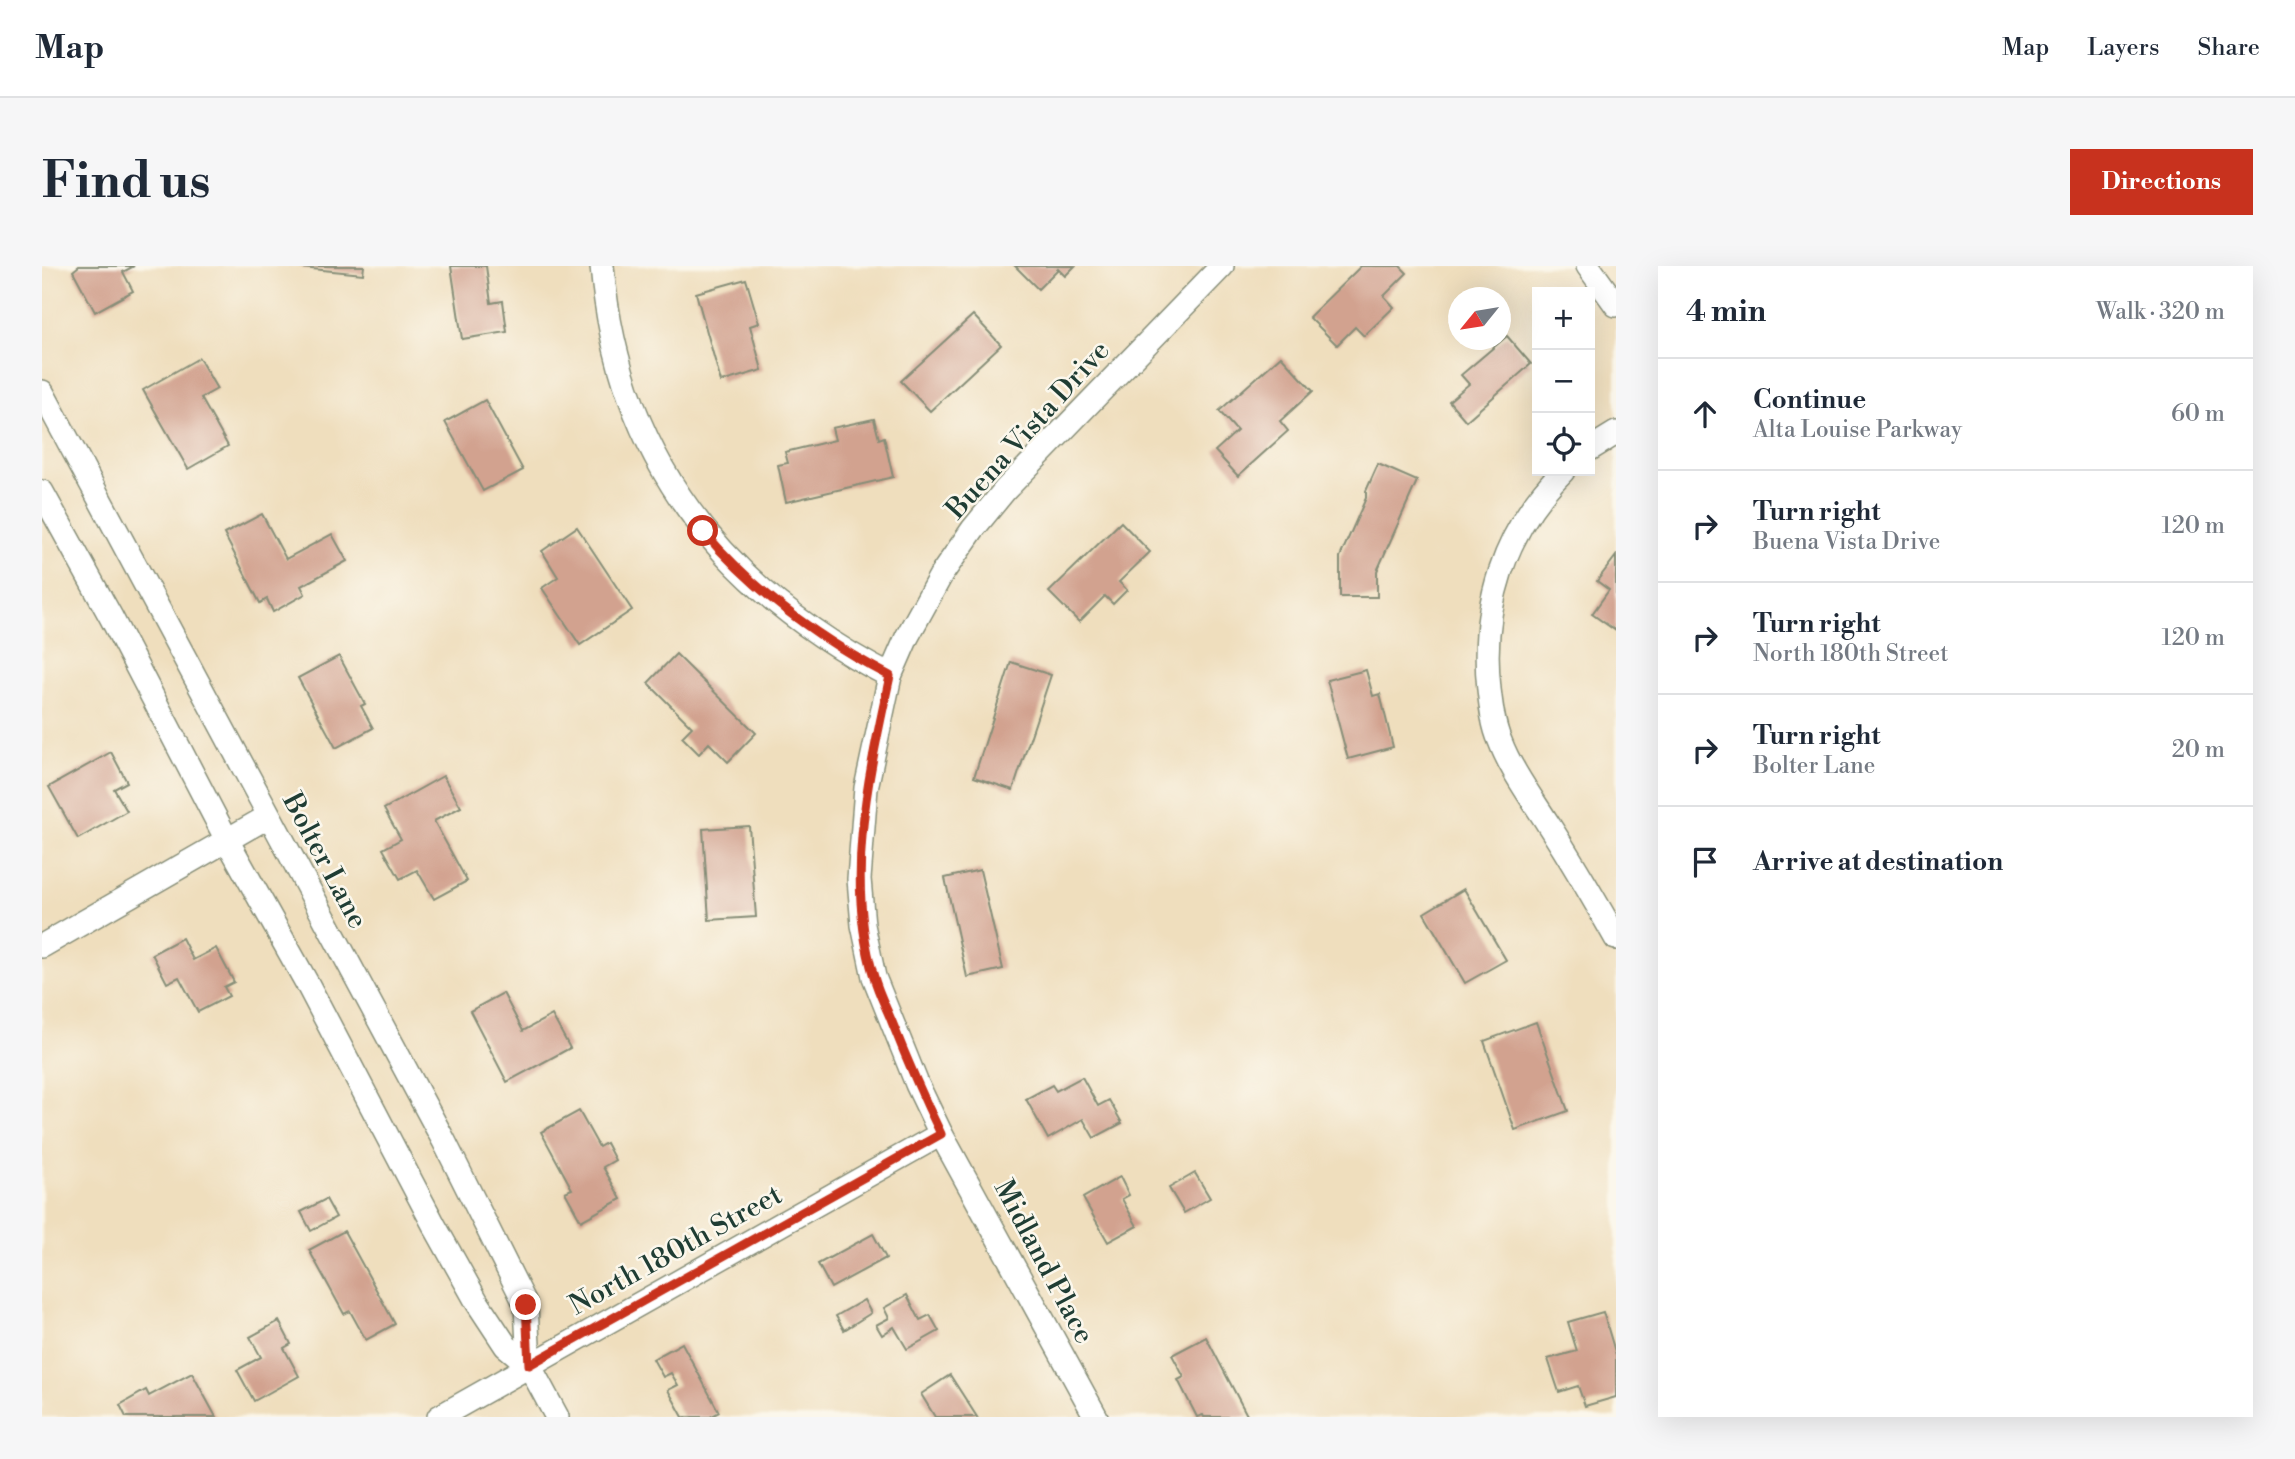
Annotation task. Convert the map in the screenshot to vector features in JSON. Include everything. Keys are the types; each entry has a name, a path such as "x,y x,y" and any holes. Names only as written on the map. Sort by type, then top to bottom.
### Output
{"street":[{"path":"602,266 605,310 627,394 649,444 703,531 728,560 790,613 849,655 890,676"},
{"name":"Buena Vista Drive","path":"941,1134 917,1084 874,977 863,925 859,879 866,788 890,676 907,637 941,575 1005,490 1222,266"},
{"path":"1588,266 1616,305"},
{"name":"Bolter Lane","path":"42,392 444,1141 526,1305 529,1365"},
{"path":"1595,446 1616,433"},
{"path":"1558,476 1537,497 1519,528 1498,575 1488,627 1488,675 1492,709 1499,740 1515,771 1616,938"},
{"name":"Bolter Lane","path":"42,492 434,1225 477,1301 506,1346 529,1365 557,1417"},
{"path":"42,946 179,865 269,816"},
{"name":"North 180th Street","path":"439,1417 941,1134"},
{"name":"Midland Place","path":"941,1134 1096,1417"}],"building":[{"path":"79,266 134,266 123,272 133,291 95,312 73,271"},
{"path":"302,266 364,266 363,274"},
{"path":"451,266 486,266 491,303 503,301 507,332 462,339"},
{"path":"1015,266 1075,266 1065,276 1058,269 1038,289"},
{"path":"1361,266 1400,266 1407,273 1384,296 1394,307 1364,336 1355,327 1337,345 1309,317"},
{"path":"746,279 759,323 750,326 762,370 721,382 696,293"},
{"path":"973,315 1001,345 930,411 901,381"},
{"path":"1511,341 1531,364 1466,421 1449,401 1469,384 1461,375 1490,350 1511,350"},
{"path":"1281,356 1313,391 1280,421 1288,431 1238,476 1215,451 1237,431 1219,411"},
{"path":"199,358 217,389 201,398 228,446 188,469 143,390"},
{"path":"485,400 523,470 483,491 445,422"},
{"path":"874,419 879,439 884,437 893,477 786,502 778,465 788,463 785,452 835,440 832,428"},
{"path":"1378,464 1417,481 1377,571 1377,597 1340,597 1340,557"},
{"path":"262,514 286,559 332,534 347,561 301,586 305,594 273,612 267,599 260,603 224,534"},
{"path":"1121,522 1150,552 1119,582 1127,590 1113,604 1105,596 1079,622 1049,592"},
{"path":"577,527 632,610 580,645 542,588 558,577 542,551"},
{"path":"1616,556 1616,631 1592,614 1609,590 1597,581"},
{"path":"676,654 756,733 728,762 709,743 699,754 682,737 692,727 648,683"},
{"path":"339,656 365,704 361,706 373,728 336,748 298,678"},
{"path":"1011,662 1051,675 1013,790 974,777"},
{"path":"1366,670 1373,696 1380,694 1393,747 1348,759 1327,680"},
{"path":"111,752 127,782 114,789 127,811 78,839 49,787"},
{"path":"443,776 461,807 434,821 467,881 434,899 417,870 400,879 383,849 401,839 384,809"},
{"path":"749,826 756,917 709,920 703,829"},
{"path":"980,870 1003,969 967,977 945,878"},
{"path":"1464,889 1506,960 1465,983 1424,913"},
{"path":"182,938 193,960 216,948 234,982 224,987 229,996 198,1012 179,977 167,983 152,954"},
{"path":"503,993 523,1031 552,1015 570,1048 507,1082 470,1011"},
{"path":"1536,1022 1568,1111 1515,1130 1484,1041"},
{"path":"1082,1077 1098,1106 1109,1100 1122,1123 1094,1138 1083,1119 1048,1139 1026,1099 1052,1085 1056,1091"},
{"path":"579,1111 599,1147 606,1143 615,1160 603,1167 621,1199 581,1221 565,1192 572,1189 541,1132"},
{"path":"1195,1173 1210,1198 1184,1213 1169,1188"},
{"path":"1120,1177 1129,1195 1122,1199 1137,1226 1108,1242 1083,1198"},
{"path":"326,1199 336,1217 311,1231 301,1212"},
{"path":"344,1231 395,1324 366,1340 350,1311 344,1314 309,1250"},
{"path":"873,1234 886,1258 831,1288 818,1264"},
{"path":"907,1295 920,1320 930,1315 939,1331 907,1349 894,1327 882,1335 876,1325 889,1318 884,1308"},
{"path":"864,1300 871,1313 844,1330 836,1316"},
{"path":"1603,1312 1616,1355 1616,1397 1585,1406 1578,1386 1559,1392 1548,1359 1577,1351 1568,1322"},
{"path":"279,1321 291,1344 284,1348 299,1376 254,1401 237,1370 261,1357 250,1337"},
{"path":"1206,1337 1248,1417 1197,1417 1178,1380 1184,1377 1172,1355"},
{"path":"682,1343 719,1412 710,1417 683,1417 668,1390 678,1385 671,1373 663,1377 653,1359"},
{"path":"192,1373 216,1417 126,1417 120,1405 146,1390 149,1396"},
{"path":"950,1375 977,1417 935,1417 921,1394"}],"route":[{"path":"526,1305 529,1365 941,1134 917,1084 874,977 863,925 859,879 866,788 890,676 849,655 790,613 728,560 703,531"}]}
